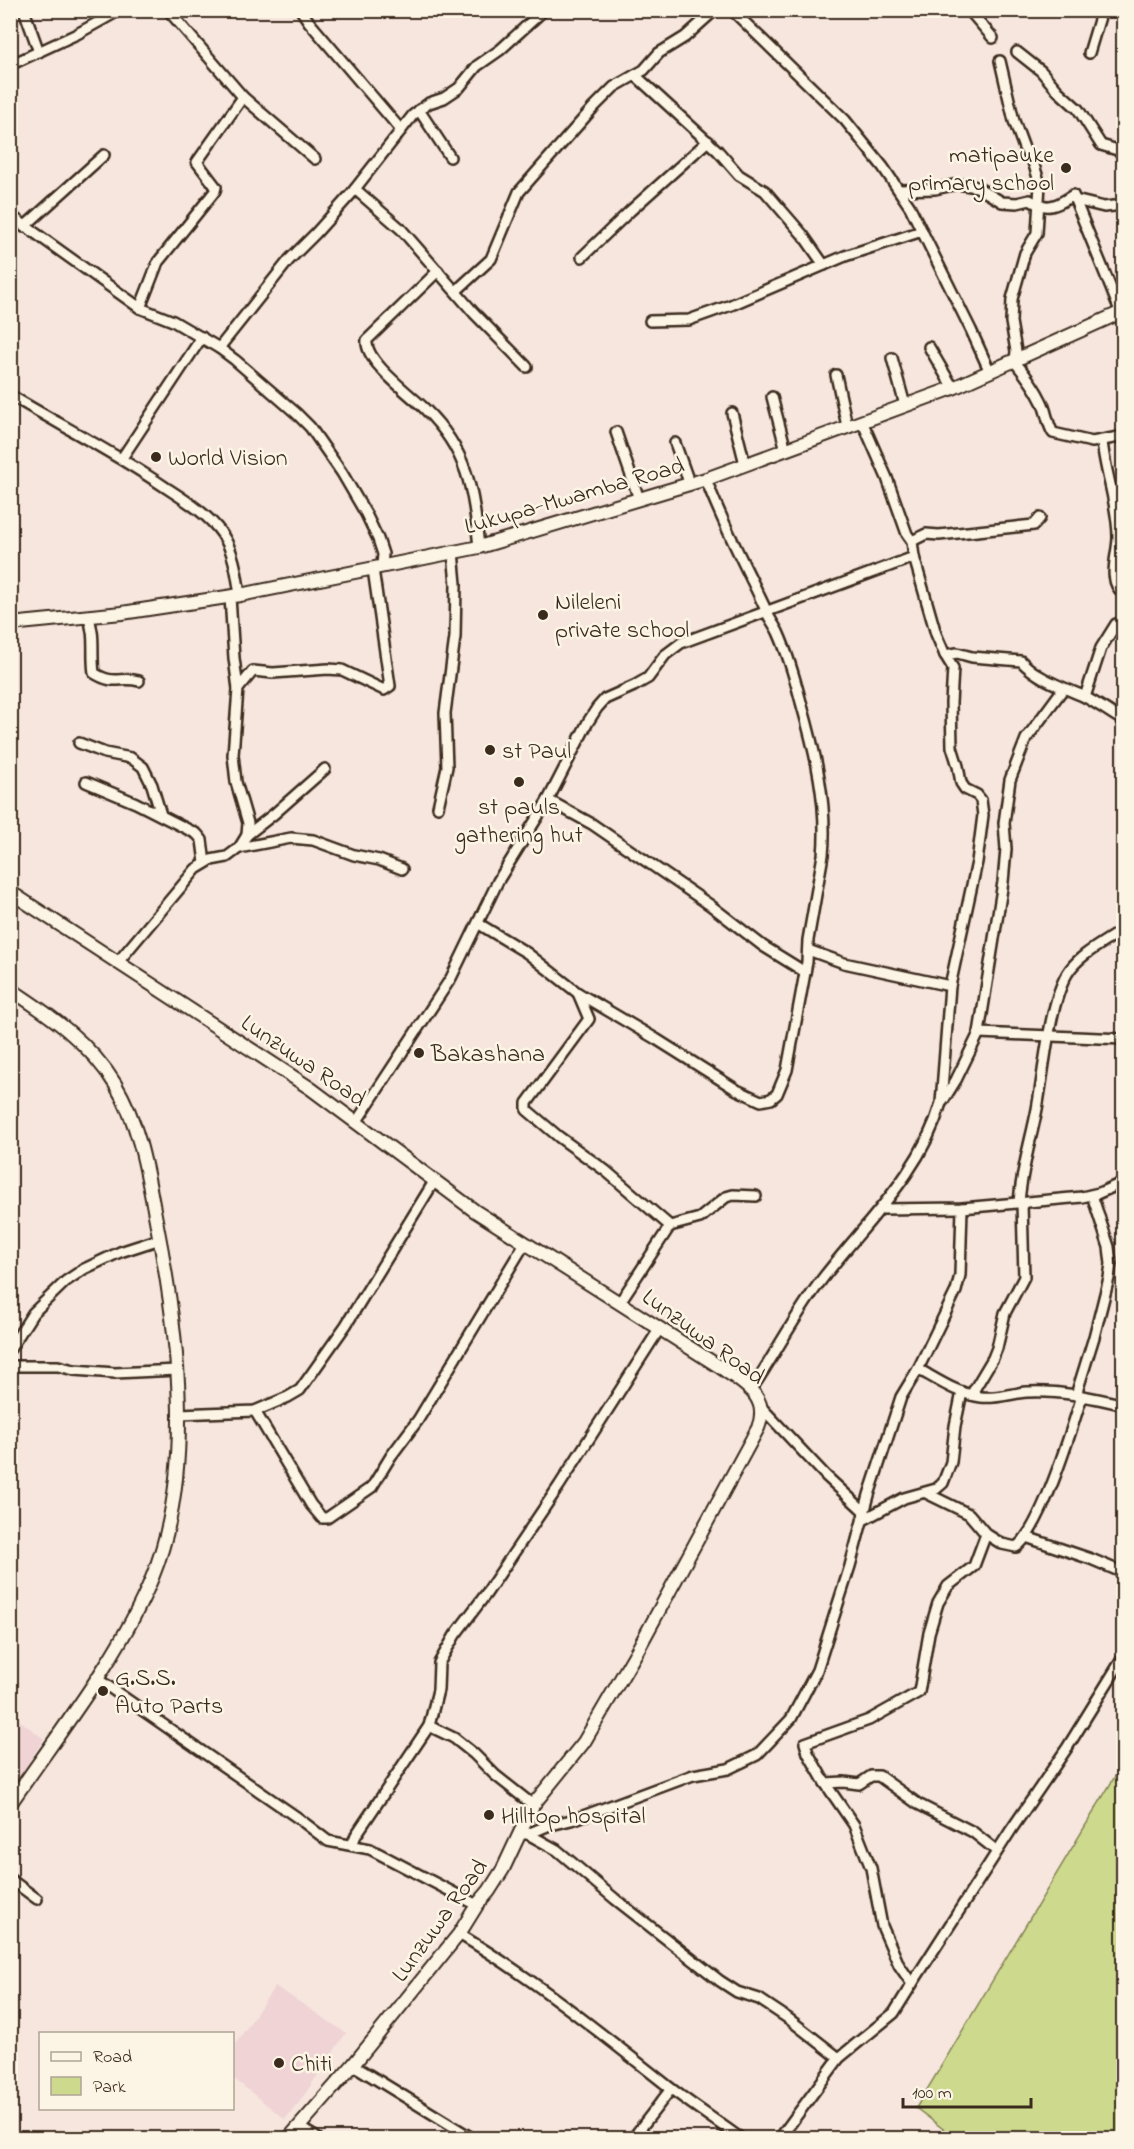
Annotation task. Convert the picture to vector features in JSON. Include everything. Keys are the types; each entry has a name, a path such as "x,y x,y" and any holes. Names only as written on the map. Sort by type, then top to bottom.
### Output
{"street":[{"path":"24,10 39,52"},
{"path":"10,66 120,10"},
{"path":"168,10 243,97 315,159"},
{"path":"302,10 309,22 401,130"},
{"path":"219,348 289,260 355,189 419,110 459,88 477,66 500,50 544,10"},
{"path":"456,291 492,259 519,192 593,108 614,87 644,70 658,53 685,37 715,10"},
{"path":"732,10 845,120 884,167 922,231 990,372"},
{"path":"969,10 993,38"},
{"path":"1089,53 1102,10"},
{"path":"1017,52 1041,71 1078,109 1101,145 1124,152"},
{"path":"1000,61 1014,121 1024,148 1033,162 1040,184 1037,233 1025,253 1012,299 1011,322 1017,351 1015,362 1038,393 1053,433 1092,442 1124,436"},
{"path":"635,75 708,141 740,175 765,191 779,205 824,265"},
{"path":"140,308 159,262 216,187 197,162 243,97"},
{"path":"419,110 450,157"},
{"path":"582,257 708,141"},
{"path":"24,226 104,155"},
{"path":"899,190 935,189 958,184 977,187 1002,202 1017,203 1030,200 1040,206 1057,206 1073,195 1122,312"},
{"path":"355,189 401,229 474,313 527,367"},
{"path":"1075,200 1104,207 1124,205"},
{"path":"10,215 140,308 173,321 219,348 296,413 316,435 342,473 378,539 383,554 378,567 389,688 384,690 342,670 328,669 273,673 256,670 238,689"},
{"path":"650,321 689,320 845,255 922,231"},
{"path":"438,272 367,340 366,346 373,359 426,410 463,461 474,497 479,547"},
{"name":"Lukupa-Mwamba Road","path":"10,624 122,613 235,596 479,547 706,479 786,450 953,388 1122,312"},
{"path":"122,458 202,337"},
{"path":"929,347 953,388"},
{"path":"892,358 905,405"},
{"path":"836,375 847,426"},
{"path":"10,394 122,458 186,501 213,522 223,536 232,555 235,596 234,658 238,689 233,755 236,782 248,823 247,835"},
{"path":"772,397 786,450"},
{"path":"732,413 745,464"},
{"path":"862,421 887,477 907,534 912,541 914,557 936,633 953,668 952,747 961,783 965,789 977,795 981,800 983,815 977,862 950,986 941,1103"},
{"path":"616,432 639,499"},
{"path":"1102,441 1120,523 1114,575 1116,585 1124,594"},
{"path":"675,443 690,484"},
{"path":"479,924 527,953 578,993 657,1039 737,1090 761,1101 771,1099 777,1094 783,1082 796,1028 825,835 821,786 794,676 778,632 716,507 706,479"},
{"path":"912,541 926,534 939,535 1034,525 1040,518"},
{"path":"438,807 447,767 445,713 455,638 456,584 453,552"},
{"path":"357,1121 451,978 498,881 548,800 588,722 605,699 648,678 673,647 766,610 914,557"},
{"path":"88,616 94,634 92,654 94,673 103,679 115,682 139,681"},
{"path":"1085,697 1101,648 1116,624 1124,622"},
{"path":"945,655 957,653 972,657 1021,661 1028,668 1063,689 1085,697 1124,721"},
{"path":"751,1390 810,1296 843,1252 882,1209 914,1162 929,1136 941,1103 956,1080 979,1033 1003,882 1006,849 1004,823 1010,780 1026,739 1063,689"},
{"path":"79,743 105,753 131,758 143,767 152,785 161,815"},
{"path":"118,962 196,869 205,863 226,857 239,848 247,835 325,769"},
{"path":"86,782 161,815 197,834 202,840 205,863"},
{"path":"548,800 592,824 710,905 764,946 805,972"},
{"path":"239,848 291,838 313,840 402,869"},
{"name":"Lunzuwa Road","path":"10,892 310,1088 475,1211 621,1302 751,1390 762,1408 762,1418 758,1428 637,1651 584,1742 532,1805 523,1835 489,1892 477,1905 459,1934 290,2139"},
{"path":"864,1516 904,1498 936,1490 947,1475 951,1462 955,1426 967,1394 993,1358 1005,1313 1024,1277 1020,1186 1060,987 1067,973 1088,954 1124,929"},
{"path":"808,950 844,963 950,986"},
{"path":"10,989 47,1013 74,1035 105,1068 127,1106 146,1165 160,1239 174,1331 179,1414 173,1502 167,1536 152,1578 132,1619 96,1678 10,1804"},
{"path":"578,993 589,1019 526,1103 527,1110 551,1131 606,1171 670,1226"},
{"path":"979,1033 1124,1039"},
{"path":"179,1414 255,1411 300,1390 346,1325 435,1180"},
{"path":"882,1209 962,1208 1092,1195 1124,1182"},
{"path":"926,1493 969,1514 986,1534 1011,1548 1022,1544 1026,1537 1056,1475 1109,1278 1111,1264 1109,1247 1092,1195"},
{"path":"621,1302 670,1226 700,1218 726,1197 756,1196"},
{"path":"523,1835 575,1819 693,1775 728,1769 757,1755 799,1708 817,1670 901,1397 918,1369 956,1291 960,1275 962,1208"},
{"path":"10,1349 33,1313 66,1281 84,1269 120,1252 160,1239"},
{"path":"255,1411 311,1505 322,1518 327,1518 372,1487 418,1420 525,1244"},
{"path":"352,1845 356,1835 429,1726 438,1690 439,1663 455,1635 486,1594 559,1486 660,1328"},
{"path":"10,1366 58,1366 74,1370 115,1372 177,1370"},
{"path":"918,1369 967,1394 996,1398 1029,1392 1079,1395 1124,1405"},
{"path":"762,1408 864,1516"},
{"path":"912,1984 899,1965 882,1926 871,1868 854,1825 825,1783 805,1743 869,1720 919,1692 929,1634 939,1603 948,1586 974,1566 986,1534"},
{"path":"1026,1537 1124,1573"},
{"path":"780,2139 839,2058 894,2013 997,1851 1067,1749 1124,1656"},
{"path":"96,1678 328,1841 382,1854 425,1880 477,1905"},
{"path":"429,1726 454,1738 532,1805"},
{"path":"825,1783 860,1784 872,1776 879,1776 918,1804 973,1832 997,1851"},
{"path":"523,1835 557,1850 615,1899 729,1988 759,1999 839,2058"},
{"path":"10,1879 37,1899"},
{"path":"459,1934 553,1996 740,2139"},
{"path":"353,2065 472,2139"},
{"path":"633,2139 671,2088"},
{"path":"299,2127 317,2139"}],"shaded area":[{"path":"11,1714 44,1739 11,1789"},
{"name":"Chiti","path":"275,1986 346,2033 298,2104 285,2119 234,2079 234,2047"}],"green space":[{"path":"1123,1763 1123,2138 955,2138 916,2108"}],"place":[{"name":"matipauke primary school","path":"1066,168"},
{"name":"World Vision","path":"156,457"},
{"name":"Nileleni private school","path":"543,615"},
{"name":"st Paul","path":"490,750"},
{"name":"st pauls gathering hut","path":"519,782"},
{"name":"Bakashana","path":"419,1053"},
{"name":"G.S.S. Auto Parts","path":"103,1691"},
{"name":"Hilltop hospital","path":"489,1815"},
{"name":"Chiti","path":"279,2063"}]}
